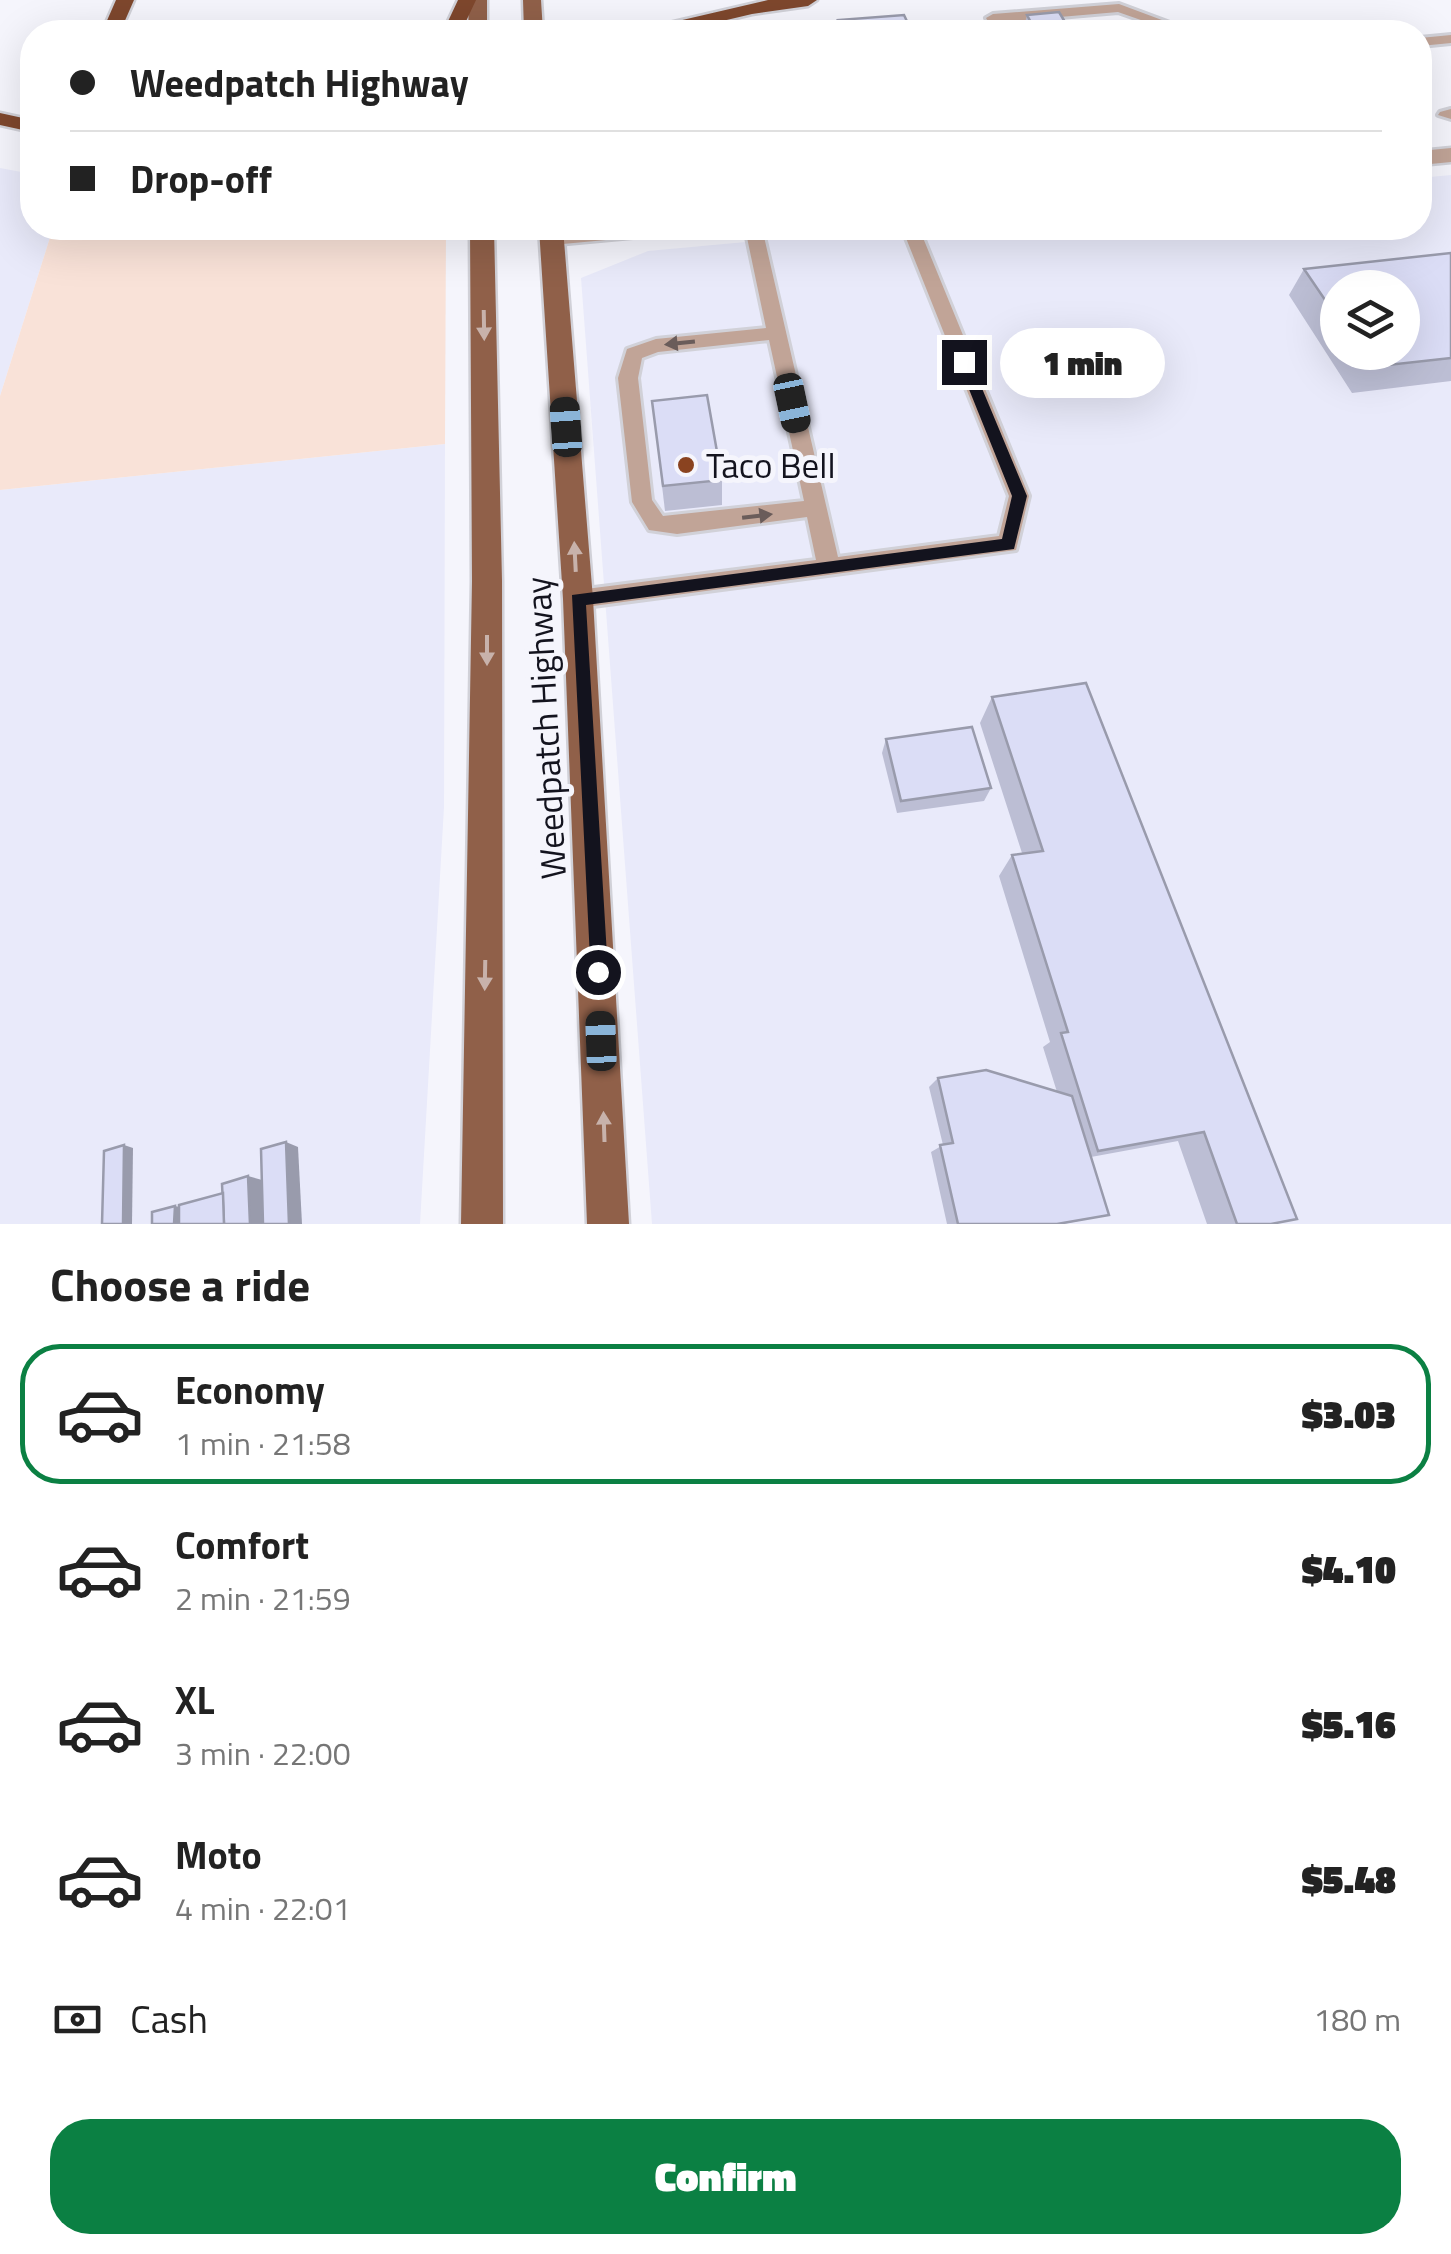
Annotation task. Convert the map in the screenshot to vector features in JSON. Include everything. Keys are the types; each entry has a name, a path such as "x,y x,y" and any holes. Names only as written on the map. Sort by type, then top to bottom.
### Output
{"highway":[{"path":"704,20 808,0"}],"main road":[{"name":"Weedpatch Highway","path":"482,240 487,673 482,1224"},
{"name":"Weedpatch Highway","path":"552,240 578,599 608,1224"}],"lane":[{"path":"995,20 1119,8 1152,20"},
{"path":"756,240 829,567"},
{"path":"578,599 1008,544 1019,496 915,240"},
{"path":"776,333 656,346 634,354 628,378 642,502 658,524 677,526 816,508"}],"shaded area":[{"path":"0,168 20,172 20,240 49,240 0,396"},
{"path":"1451,175 1451,1224 652,1224 581,278 648,251 767,240 1432,240 1432,177"},
{"path":"49,240 446,240 445,444 0,490 0,396"},
{"path":"445,444 444,807 420,1224 0,1224 0,490"}],"building":[{"path":"1059,12 1064,20 1030,20 1027,15"},
{"path":"904,15 906,20 838,20"},
{"path":"1451,253 1451,358 1420,361 1420,270 1320,270 1320,293 1304,269"},
{"path":"707,395 722,480 663,486 652,401"},
{"path":"1086,683 1297,1219 1237,1224 1204,1132 1098,1151 1061,1033 1068,1032 1012,855 1043,851 992,697"},
{"path":"972,727 991,788 901,801 886,739"},
{"path":"986,1070 1072,1096 1109,1215 1057,1224 958,1224 940,1145 953,1143 938,1078"},
{"path":"286,1142 289,1224 263,1224 261,1149"},
{"path":"124,1145 123,1224 102,1224 104,1151"},
{"path":"248,1176 250,1224 224,1224 222,1184"},
{"path":"223,1193 224,1224 179,1224 179,1205"},
{"path":"175,1206 174,1224 152,1224 152,1212"}],"place":[{"name":"Taco Bell","path":"686,465"}],"route":[{"path":"598,972 578,599 1008,544 1019,496 964,362"}]}
